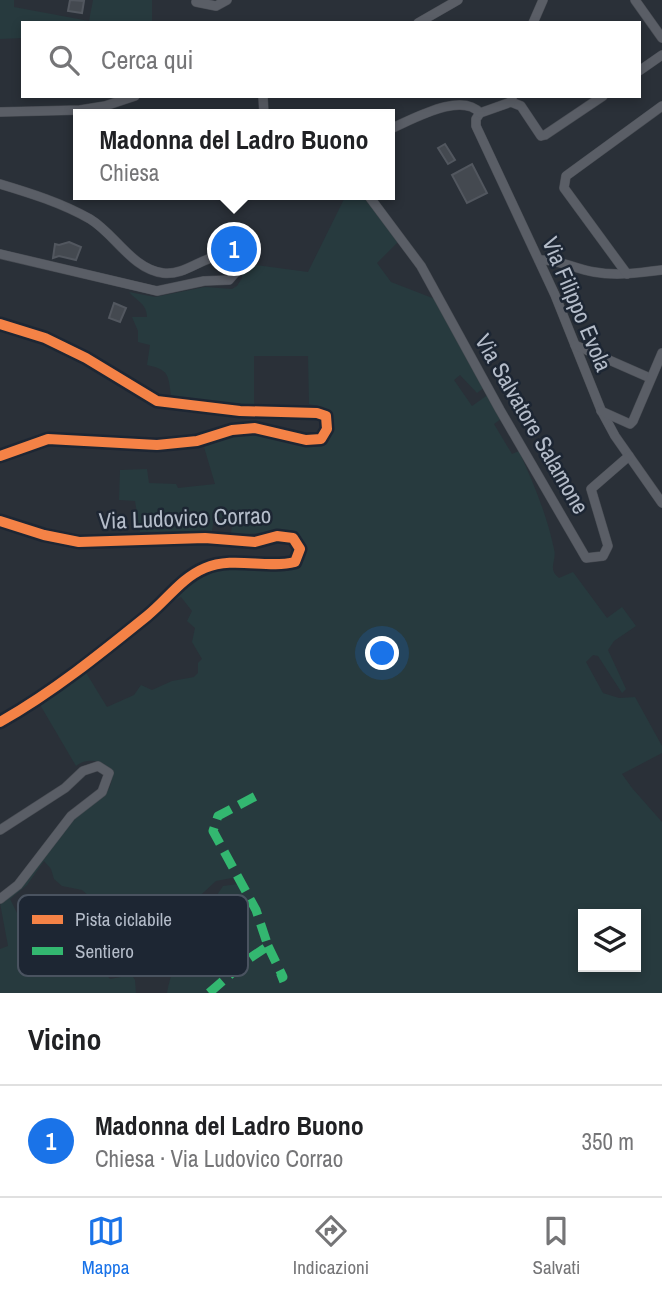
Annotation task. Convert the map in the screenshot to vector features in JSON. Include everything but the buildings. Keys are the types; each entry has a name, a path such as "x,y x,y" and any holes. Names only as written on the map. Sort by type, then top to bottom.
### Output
{"street":[{"path":"196,2 216,6 227,0"},
{"path":"421,21 458,0"},
{"path":"534,21 543,0"},
{"path":"635,0 662,38"},
{"path":"641,70 662,55"},
{"path":"86,109 129,98"},
{"path":"395,127 440,108 469,105 480,113 512,99 521,106 537,133 545,135 600,98"},
{"path":"626,274 564,188 563,182 566,176 662,106"},
{"path":"0,112 73,110"},
{"name":"Via Filippo Evola","path":"480,113 476,120 477,126 538,260 601,410 662,503"},
{"path":"0,184 40,196 88,218 106,229 131,256 149,268 163,273 175,272 224,255 232,260 236,268 233,277 225,282 204,281 158,291 0,254"},
{"name":"Via Salvatore Salamone","path":"372,200 421,266 586,558 603,556 608,546 591,489 629,456"},
{"path":"538,260 558,260 597,273 626,274 662,270"},
{"path":"0,324 45,338 86,358 157,401 240,411 317,412 326,416 327,429 321,439 306,440 255,428 232,430 197,441 157,444 48,439 0,456"},
{"path":"575,345 650,378"},
{"path":"601,410 630,424 662,353"},
{"name":"Via Ludovico Corrao","path":"0,521 44,535 79,542 192,538 256,542 277,536 293,538 300,549 295,562 283,565 239,563 206,567 179,585 151,613 69,679 0,722"},
{"path":"0,830 65,788 83,771 98,766 109,773 102,792 71,816 18,885 0,899"}],"green space":[{"path":"0,0 14,0 14,7 89,21 21,21 21,38 0,39"},
{"path":"93,0 152,0 152,21 89,21"},
{"path":"344,200 366,200 398,242 377,263 391,282 435,299 485,387 477,393 460,375 454,380 472,406 489,394 502,418 494,424 512,454 519,451 548,524 555,553 555,575 559,578 573,572 607,618 622,607 636,626 614,641 608,650 626,689 622,693 598,656 593,655 586,662 603,693 619,698 635,697 662,746 662,753 622,774 662,822 662,993 167,993 172,976 248,976 248,895 217,895 223,886 245,883 242,876 216,881 201,895 88,895 82,890 62,886 54,879 51,869 44,861 27,885 10,899 18,915 18,976 108,976 110,979 132,976 136,993 0,993 0,949 8,946 0,903 69,824 105,794 111,782 109,769 104,764 90,761 76,766 39,703 85,671 107,707 134,695 141,685 152,690 172,681 194,677 202,659 192,642 195,628 187,621 192,611 181,597 173,601 172,597 187,585 214,572 241,568 298,568 302,557 302,541 294,534 281,531 231,533 233,519 214,517 212,531 140,532 135,501 119,500 120,470 147,469 149,483 176,484 178,488 215,484 204,447 228,438 247,434 263,435 296,444 325,445 331,433 330,413 323,407 309,404 308,356 254,356 254,405 171,395 166,374 147,365 150,345 138,342 138,331 132,317 147,317 147,313 129,292 155,297 205,287 232,289 242,278 241,263 308,272"}],"marked path":[{"path":"248,895 213,831 218,816 256,796"},
{"path":"248,895 268,946 248,959"},
{"path":"268,946 283,977 278,979"},
{"path":"209,993 229,976"}],"cycle path":[{"path":"0,324 45,338 86,358 157,401 240,411 317,413 326,416 327,429 321,439 306,440 255,428 232,430 197,441 157,445 48,439 0,456"},
{"path":"0,521 44,535 79,542 205,538 255,542 277,536 293,538 300,549 295,562 227,563 196,572 94,658 39,698 0,722"}],"place":[{"name":"Madonna del Ladro Buono","path":"234,249"}]}
